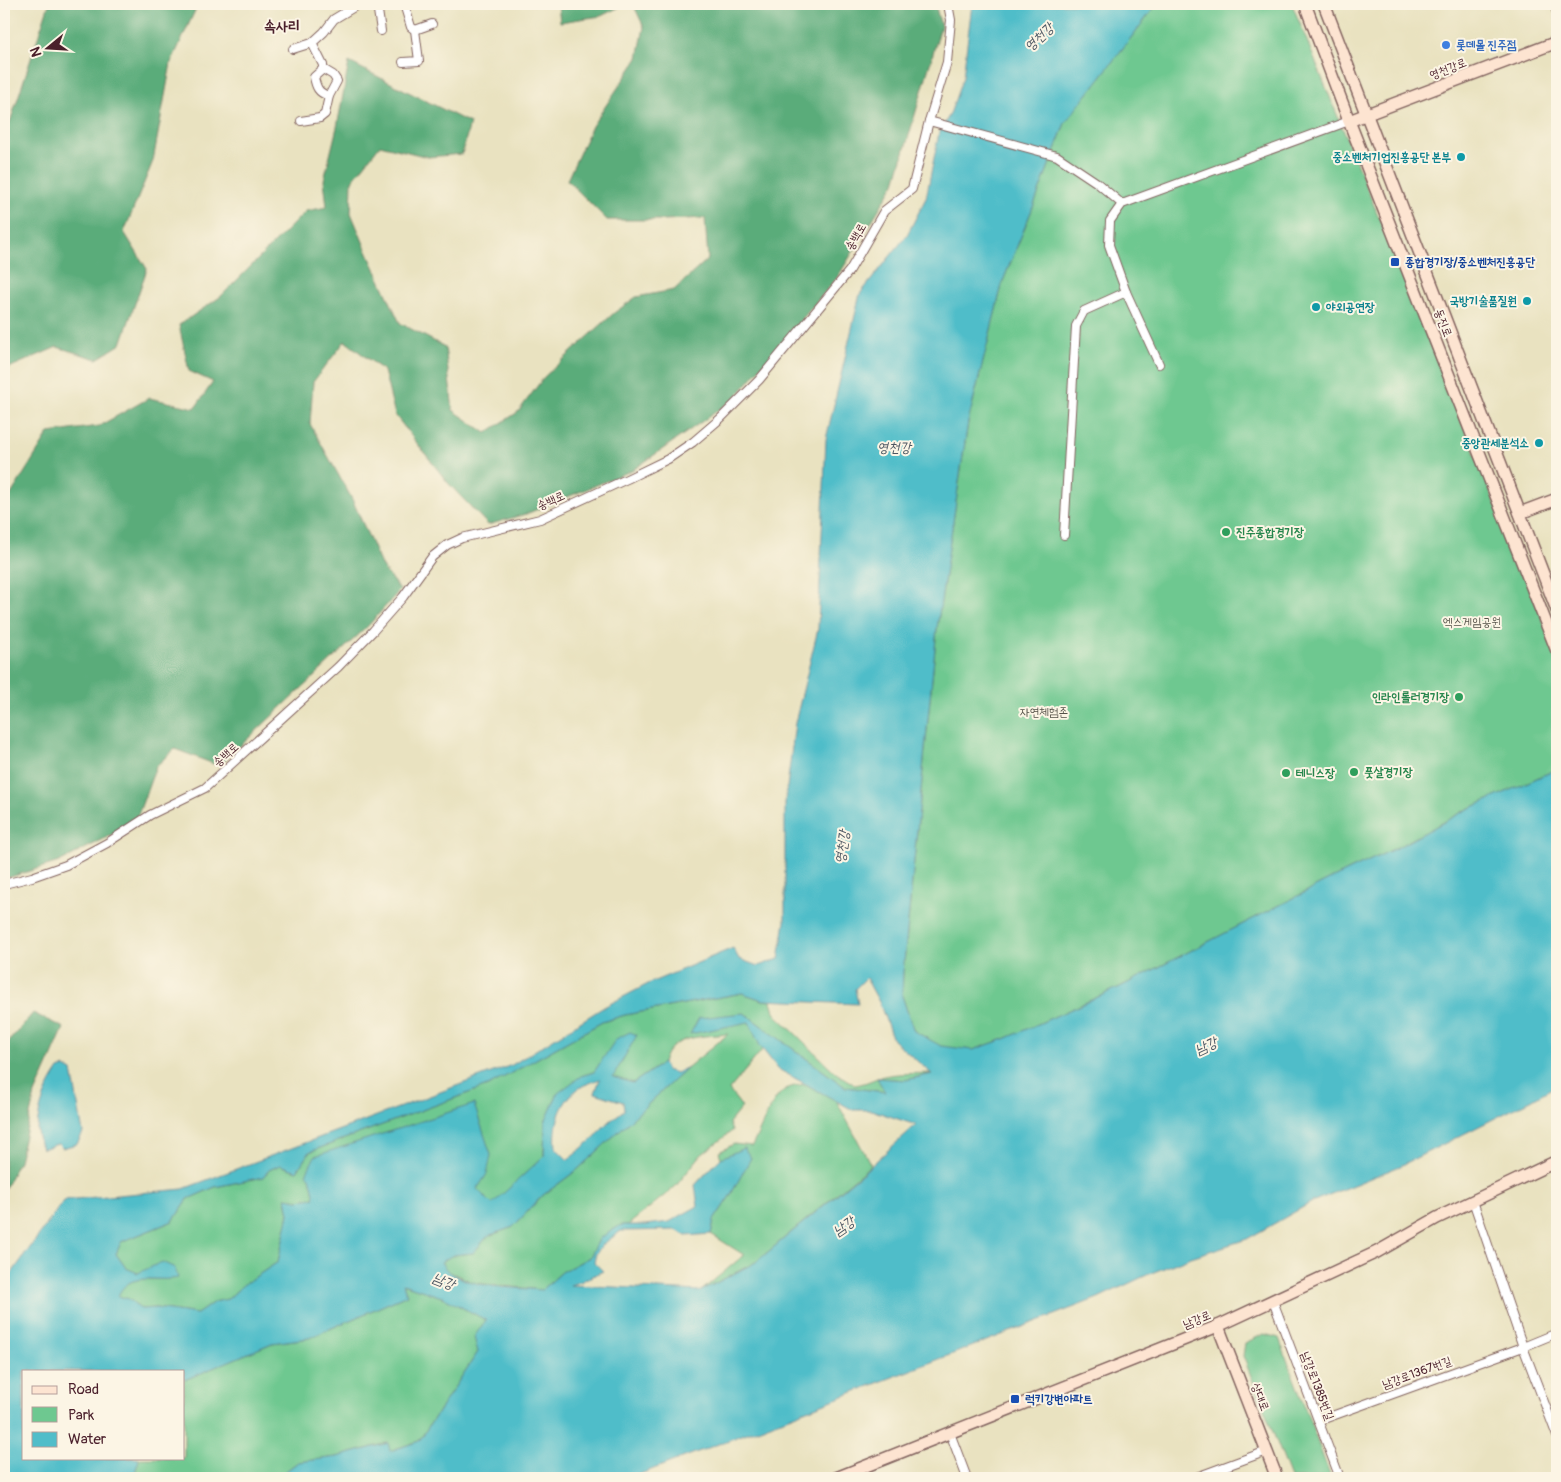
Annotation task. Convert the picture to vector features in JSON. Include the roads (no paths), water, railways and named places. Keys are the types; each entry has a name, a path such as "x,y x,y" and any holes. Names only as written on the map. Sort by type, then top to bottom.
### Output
{"street":[{"path":"293,49 312,43 334,19 359,4"},
{"path":"377,4 381,30"},
{"path":"404,4 411,27 416,30"},
{"name":"송백로","path":"4,884 32,877 66,865 107,843 150,815 205,788 338,667 373,631 402,597 432,556 447,545 462,538 540,519 652,467 693,442 721,418 759,380 850,270 884,211 912,189 929,122 948,62 951,20 948,4"},
{"name":"동진로","path":"1305,4 1557,651"},
{"name":"동진로","path":"1324,4 1557,610"},
{"path":"1554,4 1557,13"},
{"path":"416,30 432,24"},
{"path":"403,62 419,61 416,30"},
{"name":"영천강로","path":"1349,121 1557,42"},
{"path":"301,121 320,118 324,114 329,96 337,80 323,69 312,43"},
{"path":"323,69 314,77 316,88 329,96"},
{"path":"1159,364 1126,292 1109,245 1110,220 1122,204 1349,121"},
{"path":"929,122 1057,156 1096,182 1122,204"},
{"path":"1064,535 1076,326 1084,311 1126,292"},
{"path":"1520,513 1557,499"},
{"path":"1438,1218 1557,1153"},
{"name":"남강로","path":"836,1478 1218,1326 1376,1252 1438,1218 1557,1161"},
{"path":"1473,1201 1523,1347 1557,1436"},
{"name":"남강로1385번길","path":"1273,1301 1340,1478"},
{"name":"상대로","path":"1218,1326 1277,1478"},
{"name":"남강로1367번길","path":"1318,1421 1557,1333"},
{"path":"950,1433 967,1478"},
{"path":"1194,1478 1267,1451"}],"water":[{"path":"972,4 1157,4 1065,123 1003,281 968,422 937,628 903,972 902,996 914,1031 941,1046 973,1050 1007,1038 1118,988 1329,880 1398,847 1466,810 1557,769 1557,1085 1400,1166 1314,1201 1247,1239 1191,1257 1098,1298 630,1478 270,1478 278,1477 298,1462 337,1457 388,1443 390,1451 419,1441 478,1352 474,1337 486,1320 442,1297 403,1284 407,1295 309,1338 272,1343 185,1380 185,1370 22,1370 22,1460 139,1460 135,1472 150,1478 4,1478 4,1284 64,1200 183,1189 512,1065 604,1007 650,983 733,948 739,959 758,966 779,959 785,922 785,803 795,723 818,629 826,439 860,294 907,235 926,198 939,133 950,114 963,77","holes":["866,978 879,1002 893,1040 932,1074 906,1080 877,1078 885,1092 845,1087 744,1013 699,1018 690,1034 749,1022 760,1046 778,1069 853,1110 871,1110 916,1125 865,1171 756,1262 701,1291 570,1285 603,1271 594,1262 596,1254 602,1245 621,1231 676,1230 686,1236 711,1234 714,1220 751,1158 744,1148 721,1158 695,1185 698,1206 669,1222 646,1225 621,1225 600,1238 590,1257 562,1272 542,1290 501,1287 472,1282 448,1271 441,1262 453,1255 473,1253 488,1236 513,1227 542,1196 577,1170 688,1067 676,1073 666,1070 663,1063 633,1083 613,1077 637,1035 630,1032 616,1039 594,1072 581,1076 558,1093 545,1122 544,1156 492,1204 477,1189 487,1174 491,1155 474,1104 315,1156 306,1174 310,1177 315,1198 298,1200 286,1198 289,1214 278,1262 243,1285 228,1299 214,1302 197,1314 156,1308 141,1309 129,1299 118,1296 123,1288 136,1280 178,1278 175,1268 162,1262 138,1273 126,1268 116,1254 121,1242 173,1221 188,1199 215,1187 263,1177 269,1170 280,1165 297,1171 309,1152 490,1085 602,1022 625,1015 742,993 763,1000 858,1004 855,989","600,1079 595,1093 623,1102 624,1110 568,1160 556,1148 557,1123 562,1108 578,1089"]},
{"path":"65,1067 72,1071 83,1133 77,1144 62,1148 58,1144 42,1149 37,1129 41,1105 59,1069"}],"place":[{"name":"롯데몰 진주점","path":"1446,45"},
{"name":"중소벤처기업진흥공단 본부","path":"1461,157"},
{"name":"종합경기장/중소벤처진흥공단","path":"1395,262"},
{"name":"국방기술품질원","path":"1527,301"},
{"name":"야외공연장","path":"1316,307"},
{"name":"중앙관세분석소","path":"1539,443"},
{"name":"진주종합경기장","path":"1226,532"},
{"name":"인라인롤러경기장","path":"1459,697"},
{"name":"풋살경기장","path":"1354,772"},
{"name":"테니스장","path":"1286,773"},
{"name":"럭키강변아파트","path":"1015,1399"}],"district":[{"name":"속사리","path":"282,26"}],"water label":[{"name":"영천강","path":"1039,37"},
{"name":"영천강","path":"894,447"},
{"name":"영천강","path":"842,847"},
{"name":"남강","path":"1206,1046"},
{"name":"남강","path":"844,1226"},
{"name":"남강","path":"444,1281"}],"park label":[{"name":"엑스게임공원","path":"1472,622"},
{"name":"자연체험존","path":"1044,712"}]}
